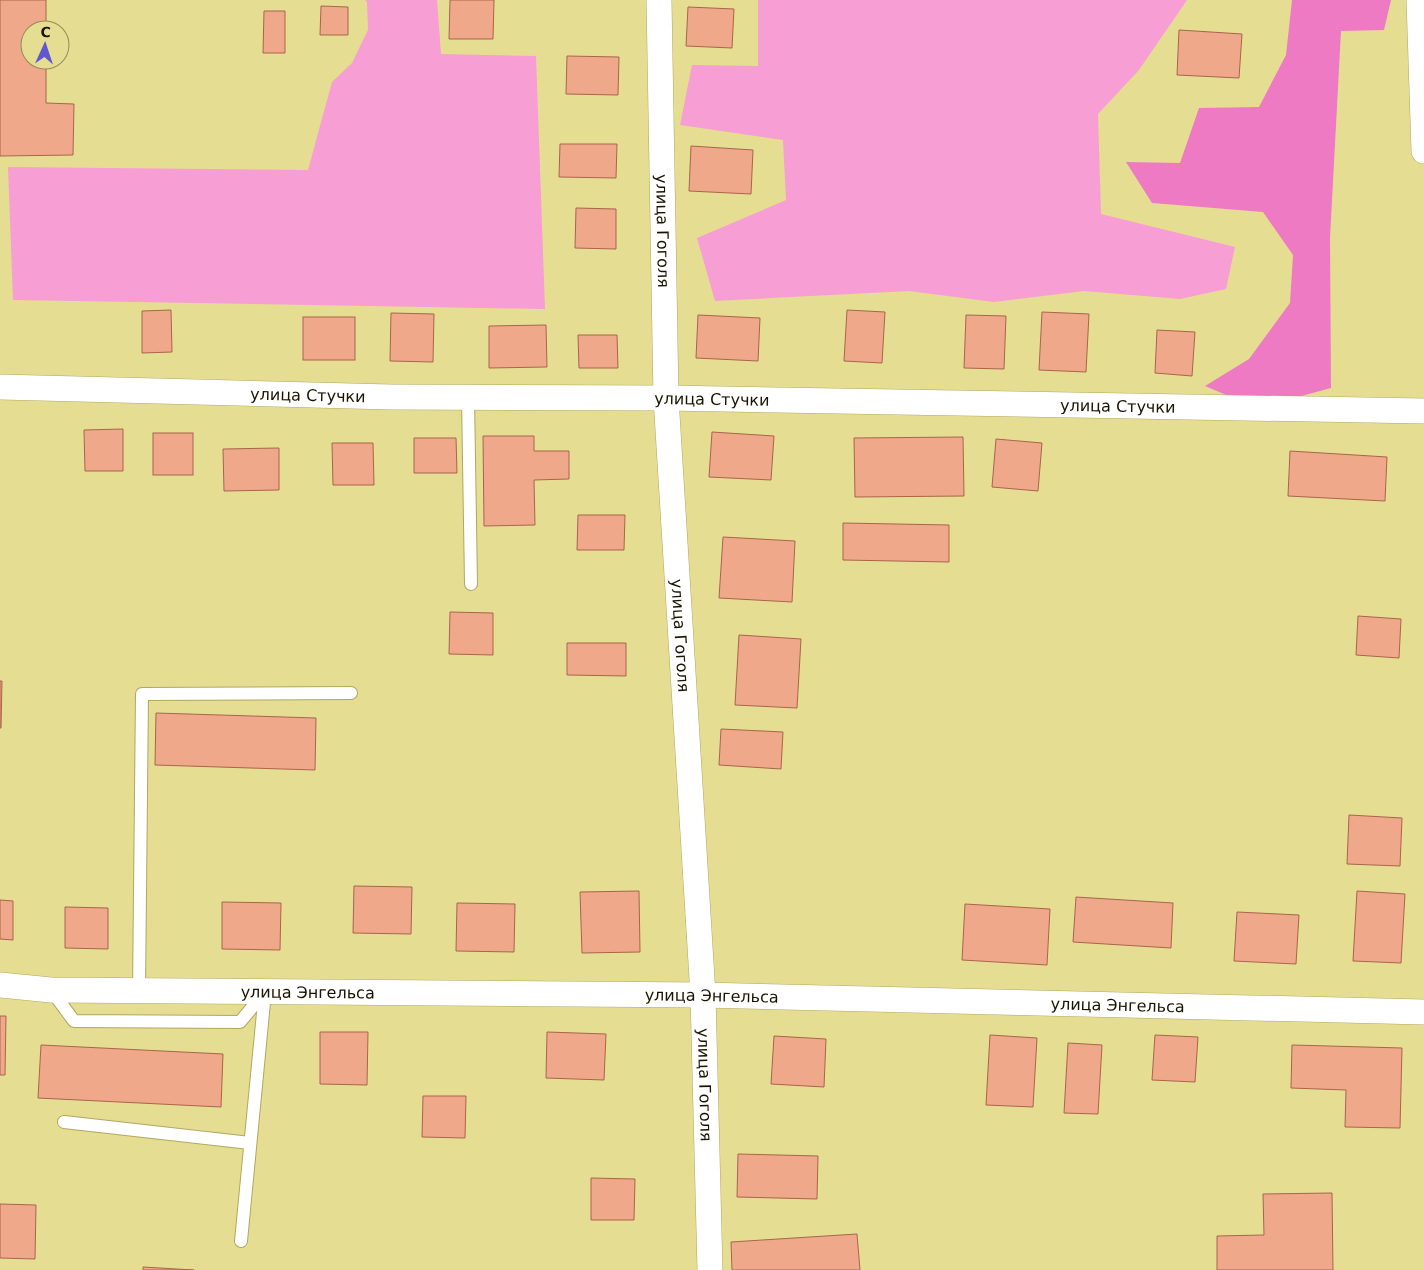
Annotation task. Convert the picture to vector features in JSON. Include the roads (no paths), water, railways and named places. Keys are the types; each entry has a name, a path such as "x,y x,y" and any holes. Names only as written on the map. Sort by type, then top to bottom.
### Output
{"street":[{"name":"улица Гоголя","path":"659,0 666,398 703,994 710,1270"},
{"path":"1419,0 1424,151"},
{"name":"улица Стучки","path":"0,387 468,397 666,398 1424,410"},
{"name":"улица Энгельса","path":"0,985 51,990 703,994 1424,1012"}],"lane":[{"path":"468,397 471,584"},
{"path":"140,991 142,694 351,693"},
{"path":"51,990 74,1021 93,1022 240,1022 265,992"},
{"path":"240,1240 265,992"},
{"path":"64,1122 250,1143"}]}
